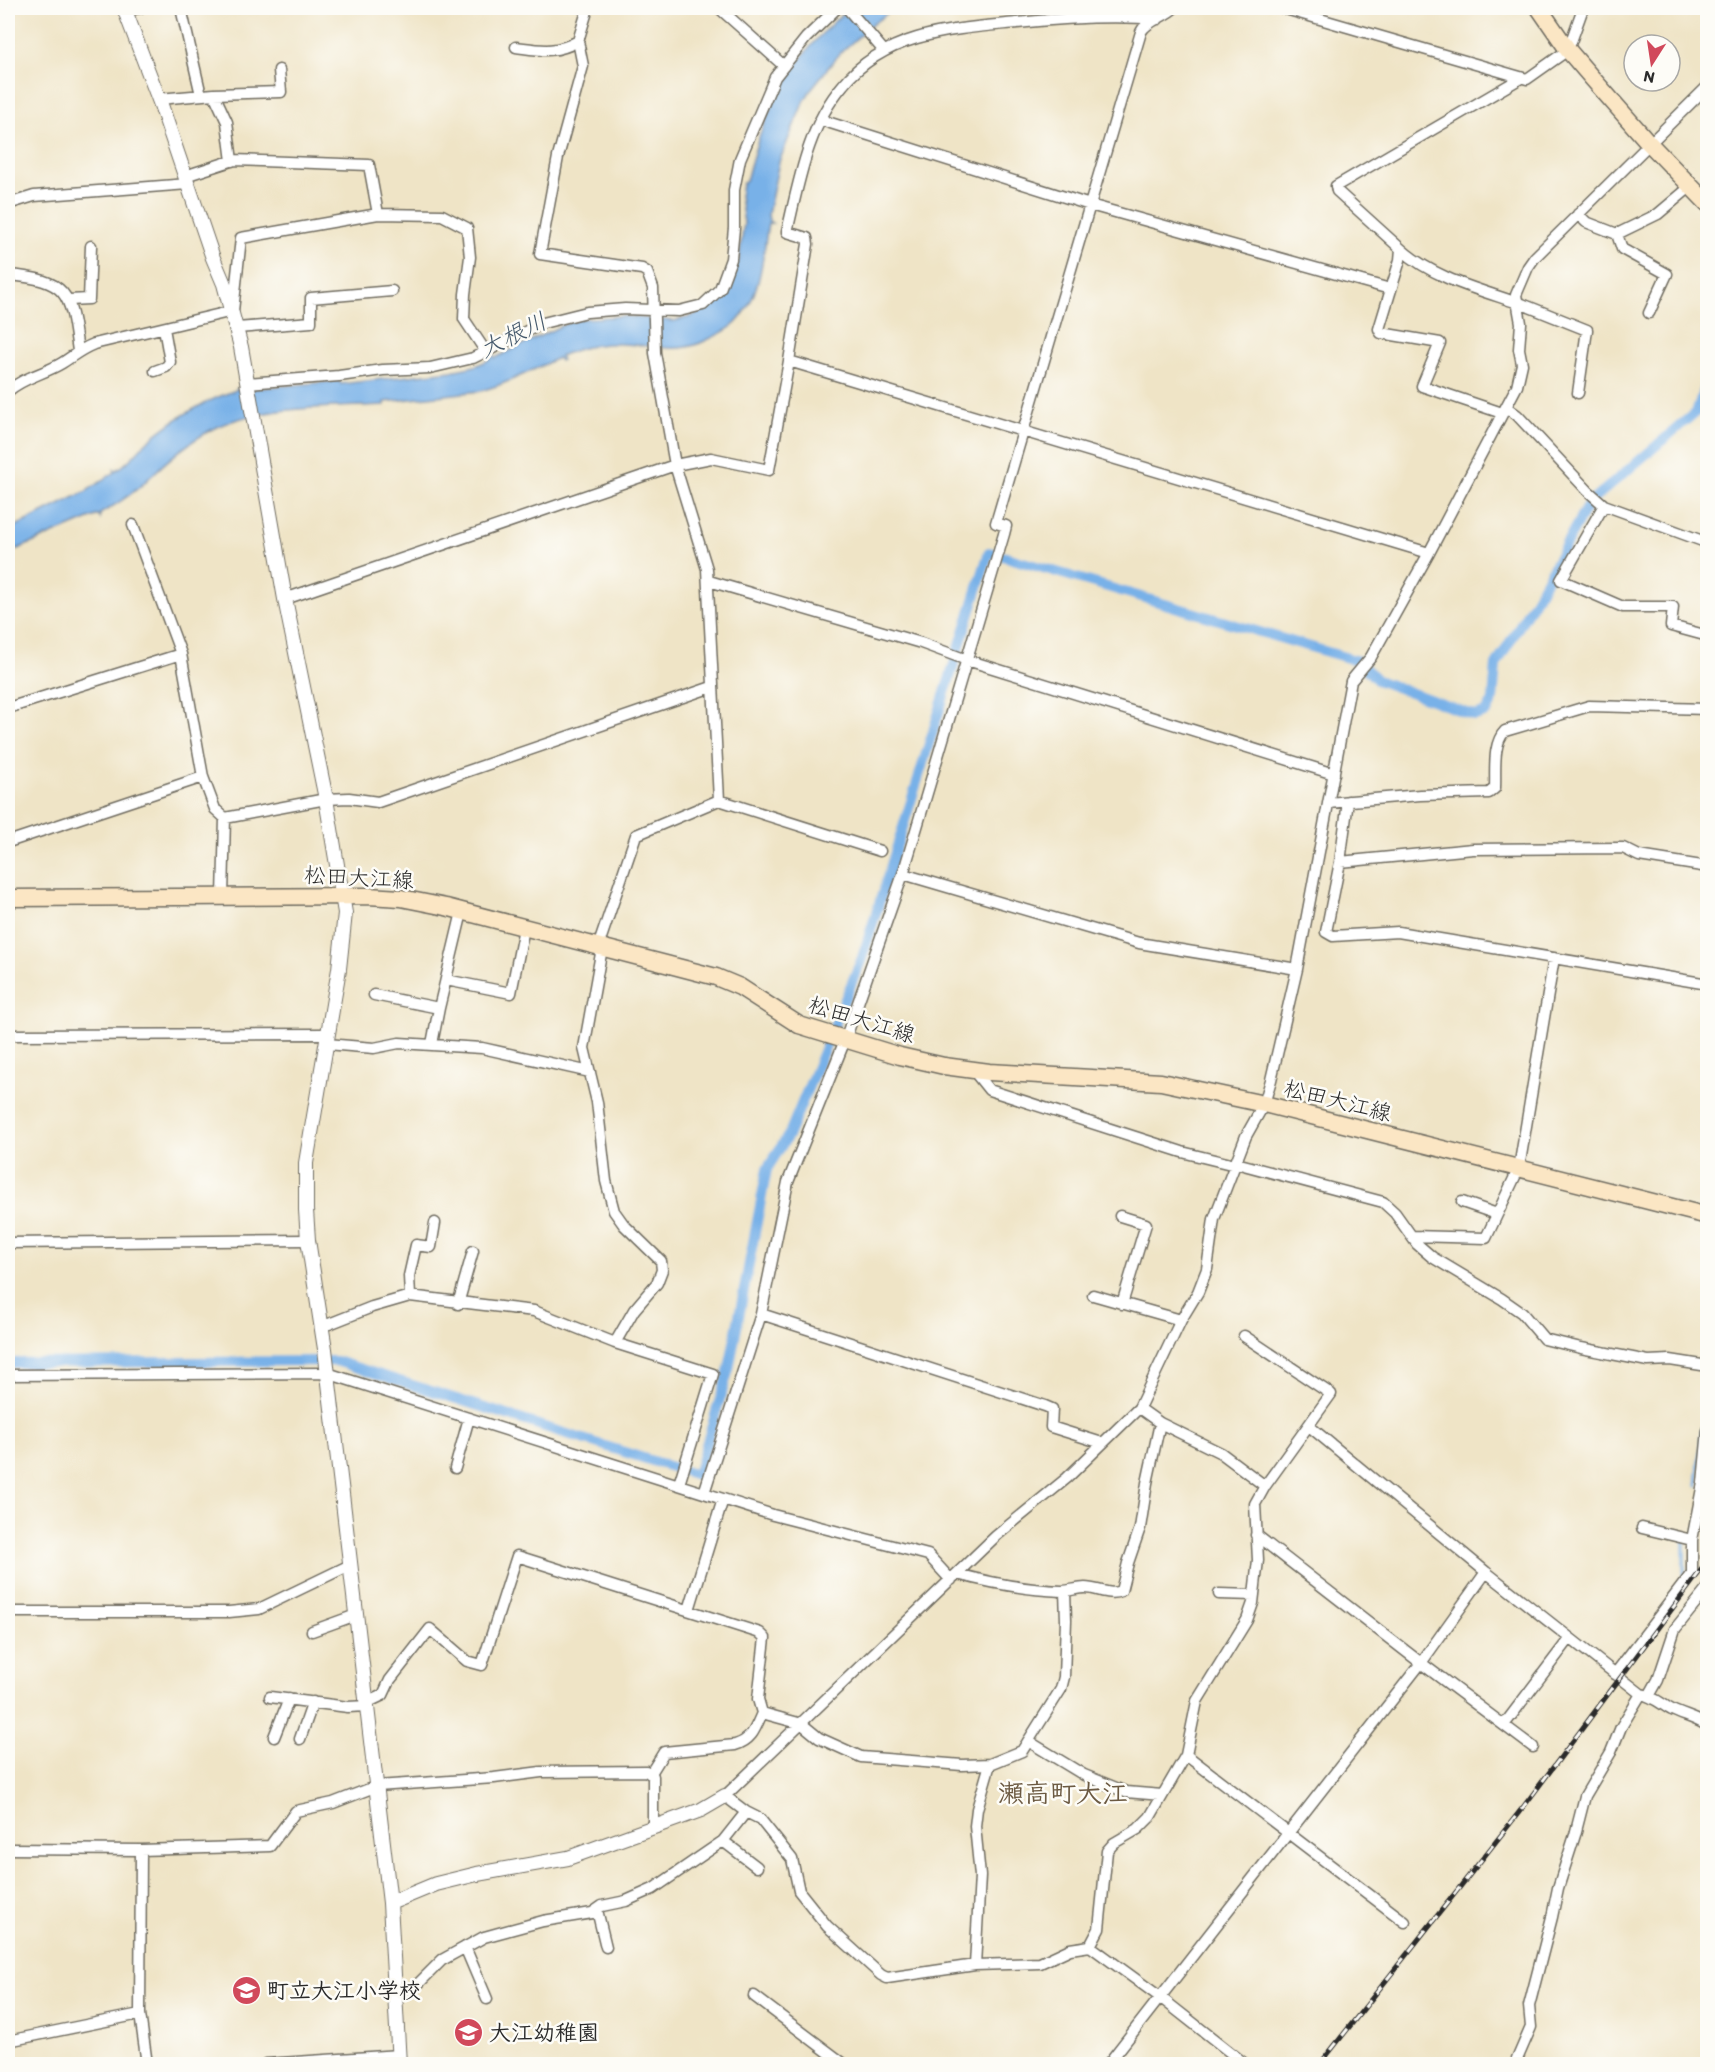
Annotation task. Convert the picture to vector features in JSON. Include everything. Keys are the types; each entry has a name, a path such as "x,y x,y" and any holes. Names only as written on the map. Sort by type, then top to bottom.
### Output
{"main road":[{"path":"1539,8 1568,50 1649,143 1701,194"},
{"name":"松田大江線","path":"8,898 401,898 716,977 740,987 799,1025 900,1056 973,1070 1161,1082 1264,1104 1707,1215"}],"street":[{"path":"140,8 125,9 159,99 237,328 285,599 326,799 345,913 328,1039 306,1163 309,1240 325,1349 390,1903 399,2060 266,2064"},
{"path":"182,8 201,95"},
{"path":"588,8 578,41 583,66 558,157 540,254 642,269 647,272 653,288 655,353 675,465 709,581 712,687 719,800"},
{"path":"719,8 783,66"},
{"path":"246,383 339,376 383,370 430,368 473,358 543,323 587,312 625,309 654,313 679,311 703,305 720,289 731,259 734,190 740,159 775,77 806,38 837,8"},
{"path":"847,8 884,51"},
{"path":"704,1492 761,1314 788,1182 903,874 994,572 1006,526 996,523 1141,32 1144,26 1160,19 1174,8"},
{"path":"1282,8 1527,79 1568,50 1583,8"},
{"path":"285,599 675,465 711,458 769,470 808,244 807,238 787,232 813,135 841,87 856,70 884,51 912,39 938,32 1075,17 1118,16 1160,19"},
{"path":"516,47 544,51 563,49 578,41"},
{"path":"159,99 214,94 281,92 279,69"},
{"path":"1521,78 1336,186 1336,190 1414,261 1438,275 1587,330 1578,393"},
{"path":"390,1903 436,1884 477,1874 568,1858 701,1810 725,1796 996,1536 1067,1478 1139,1408 1181,1320 1198,1292 1207,1269 1214,1219 1246,1136 1264,1104 1297,969 1351,681 1371,657 1517,386 1522,364 1519,349 1521,323 1516,295 1528,267 1534,257 1707,86"},
{"path":"214,94 227,122 232,161"},
{"path":"821,120 1090,205 1390,289"},
{"path":"8,204 34,196 187,180 232,161 369,165 378,214"},
{"path":"1578,214 1586,222 1617,234 1701,194"},
{"path":"233,311 241,238 378,214 442,215 467,228 470,256 464,319 486,352"},
{"path":"1617,234 1622,249 1667,274 1648,313"},
{"path":"69,300 88,299 91,246"},
{"path":"1401,249 1400,260 1379,329 1381,333 1440,342 1422,386 1517,415 1604,505 1707,543"},
{"path":"8,275 32,277 53,284 69,300 78,351"},
{"path":"237,328 310,322 311,298 392,291"},
{"path":"8,391 26,377 63,362 78,351 94,344 233,311"},
{"path":"155,371 166,367 170,362 164,328"},
{"path":"789,361 1429,553"},
{"path":"1604,505 1561,580 1623,607 1673,607 1671,626 1707,636"},
{"path":"133,525 181,654 203,777 215,809 225,818 223,897"},
{"path":"709,581 921,643 967,660 1334,774"},
{"path":"8,708 181,654"},
{"path":"225,818 326,799 350,798 378,802 712,687"},
{"path":"1328,803 1420,795 1489,793 1495,788 1497,745 1499,737 1505,731 1588,706 1707,709"},
{"path":"8,842 203,777"},
{"path":"615,1343 634,1310 657,1283 662,1270 661,1261 614,1211 606,1181 597,1102 584,1048 600,947 636,835 719,800 880,851"},
{"path":"1348,801 1340,862 1326,932 1333,936 1398,932 1707,984"},
{"path":"1340,862 1473,849 1623,848 1639,856 1707,867"},
{"path":"903,874 1139,943 1297,969"},
{"path":"432,1044 462,912"},
{"path":"446,980 511,993 524,928"},
{"path":"1412,1236 1486,1238 1519,1168 1554,958"},
{"path":"374,995 439,1008"},
{"path":"8,1035 328,1039 374,1048 399,1043 482,1047 590,1072"},
{"path":"973,1070 989,1090 1182,1152 1383,1202 1432,1257 1522,1313 1544,1339 1648,1361 1670,1360 1707,1366"},
{"path":"1462,1202 1497,1214"},
{"path":"1120,1216 1146,1224 1122,1304"},
{"path":"410,1296 410,1276 416,1245 431,1247 435,1223"},
{"path":"8,1243 309,1240"},
{"path":"458,1304 473,1251"},
{"path":"1093,1295 1181,1320"},
{"path":"321,1324 329,1324 372,1307 410,1296 458,1304 534,1311 615,1343 713,1374 679,1485"},
{"path":"761,1314 1046,1406 1053,1409 1051,1427 1102,1443"},
{"path":"1089,1946 1099,1929 1107,1851 1114,1843 1138,1828 1150,1817 1186,1755 1197,1701 1247,1620 1254,1595 1258,1560 1255,1504 1265,1486 1331,1394 1244,1335"},
{"path":"8,1375 327,1372 679,1485 824,1529 928,1555 954,1577 1065,1591 1085,1588 1113,1594 1121,1591 1140,1528 1160,1422"},
{"path":"1139,1408 1160,1422 1221,1453 1265,1486"},
{"path":"455,1468 469,1418"},
{"path":"1309,1426 1486,1572 1615,1674 1645,1695 1707,1726"},
{"path":"1615,1674 1692,1573 1692,1539 1703,1483 1707,1430"},
{"path":"689,1610 723,1498"},
{"path":"1642,1528 1692,1539"},
{"path":"1256,1535 1533,1747"},
{"path":"270,1697 348,1707 366,1705 383,1695 390,1680 430,1629 467,1661 482,1665 517,1556 760,1633 765,1638 758,1699 762,1713 751,1737 735,1745 664,1752 651,1773"},
{"path":"8,1612 259,1610 350,1565"},
{"path":"1108,2064 1421,1663 1486,1572"},
{"path":"1515,2064 1531,2027 1529,2006 1558,1888 1585,1796 1611,1752 1621,1727 1658,1680 1675,1629 1707,1588"},
{"path":"762,1713 802,1724 819,1738 861,1757 962,1766 990,1764 1022,1751 1060,1689 1064,1677 1065,1591"},
{"path":"1219,1594 1254,1595"},
{"path":"312,1631 356,1615"},
{"path":"1504,1725 1570,1638"},
{"path":"274,1737 289,1699"},
{"path":"300,1739 313,1702"},
{"path":"1028,1741 1084,1775 1126,1792 1162,1795"},
{"path":"1186,1755 1405,1922"},
{"path":"975,1965 980,1876 975,1826 977,1809 990,1764"},
{"path":"8,1850 141,1850 270,1846 296,1810 333,1803 377,1786 494,1778 541,1772 646,1771 651,1773"},
{"path":"651,1773 653,1776 653,1827"},
{"path":"725,1796 760,1820 792,1859 799,1891 827,1926 881,1975 887,1978 975,1965 1040,1963 1070,1949 1089,1946 1160,1997 1245,2064"},
{"path":"396,1987 412,1990 442,1960 496,1933 592,1912 653,1889 723,1841 746,1812"},
{"path":"723,1841 757,1867"},
{"path":"141,1850 140,2014 147,2064"},
{"path":"597,1910 606,1947"},
{"path":"465,1947 487,1999"},
{"path":"754,1996 844,2064"},
{"path":"8,2041 140,2014"}],"water":[{"name":"大根川","path":"849,8 900,8 891,11 874,23 840,53 803,103 779,162 768,214 769,221 772,223 768,223 756,289 744,313 730,328 704,341 684,347 613,344 574,350 560,356 562,360 560,361 558,358 510,381 480,391 385,402 385,405 294,409 248,416 209,431 185,447 132,494 100,514 100,518 98,515 8,553 8,530 85,492 115,472 114,469 122,467 168,425 201,405 237,388 239,390 339,381 341,384 451,371 475,366 491,359 490,355 493,354 495,358 563,325 581,319 623,316 674,321 690,317 719,301 739,260 744,223 740,196 742,184 746,181 753,154 771,107 795,65 828,27"}],"waterway":[{"path":"8,1363 336,1361 697,1475 729,1369 767,1169 789,1134 862,958 989,552 1358,661 1377,680 1475,716 1487,712 1493,700 1496,665 1588,504 1697,411 1708,375"},
{"path":"1697,1486 1702,1429 1708,1411"},
{"path":"1684,1541 1684,1577"}],"railway":[{"path":"1320,2064 1524,1806 1708,1561"}],"place":[{"name":"町立大江小学校","path":"246,1990"},
{"name":"大江幼稚園","path":"468,2032"}],"district":[{"name":"瀬高町大江","path":"1063,1793"}]}
